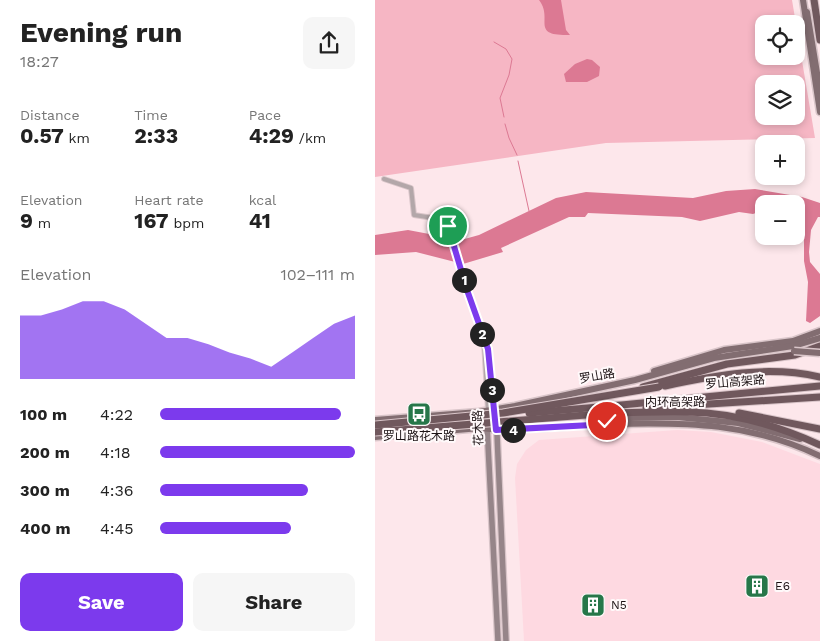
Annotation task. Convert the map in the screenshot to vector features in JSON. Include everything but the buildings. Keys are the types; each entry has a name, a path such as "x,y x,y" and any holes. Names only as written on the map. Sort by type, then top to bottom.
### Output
{"highway":[{"path":"814,0 820,40"},
{"path":"610,395 717,366 748,360 795,355 820,346"},
{"name":"内环高架路","path":"375,425 503,413 747,371 788,371 820,377"},
{"name":"罗山高架路","path":"611,409 820,386"},
{"name":"罗山高架路","path":"503,413 679,406 820,397"},
{"path":"679,406 747,414 820,429"},
{"name":"内环高架路","path":"375,432 611,409 731,415 778,427 820,445"}],"main road":[{"path":"804,0 820,92"},
{"path":"804,0 820,112"},
{"path":"587,390 710,353 744,346 793,341 820,331"},
{"name":"罗山路","path":"375,420 491,410 515,406 635,380 714,358 793,346 820,338"},
{"path":"751,352 820,353"},
{"path":"496,427 515,406"},
{"name":"花木路","path":"491,410 496,427 506,641"},
{"name":"花木路","path":"491,410 487,430 498,641"},
{"path":"592,425 630,418 695,417 749,425 820,445"},
{"path":"375,437 487,430 496,427 673,422 723,426 771,436 820,456"}],"street":[{"name":"花木路","path":"384,179 411,188 414,215 440,219 448,226 490,360 491,410"}],"shaded area":[{"path":"375,0 792,0 794,15 755,15 755,65 803,65 804,75 755,75 755,125 805,125 805,79 815,138 805,138 805,135 755,135 755,139 606,143 375,177"},
{"path":"539,0 561,0 566,30 570,35 550,33 546,29 543,7"},
{"path":"587,59 592,60 600,67 599,76 587,82 566,82 564,74 575,64"},
{"path":"755,189 790,195 755,195 755,213 739,212 700,221 682,217 588,213 585,217 569,217 501,248 503,252 463,264 416,252 375,255 375,235 408,230 461,240 479,235 556,198 586,192 693,198 726,191"},
{"path":"805,198 820,203 820,217 818,217 811,230 809,252 810,262 820,274 820,316 810,323 806,321 808,282 804,261"},
{"path":"677,430 711,432 762,442 820,464 820,641 524,641 515,478 517,464 526,450 539,440"}],"waterway":[{"path":"494,42 506,49 512,59 509,75 500,98 504,117"},
{"path":"505,124 517,155"},
{"path":"518,161 529,211"}],"place":[{"name":"罗山路花木路","path":"419,414"},
{"name":"E6","path":"757,586"},
{"name":"N5","path":"593,605"}],"route":[{"path":"448,226 467,290 488,349 496,430 592,425 607,421"}]}
